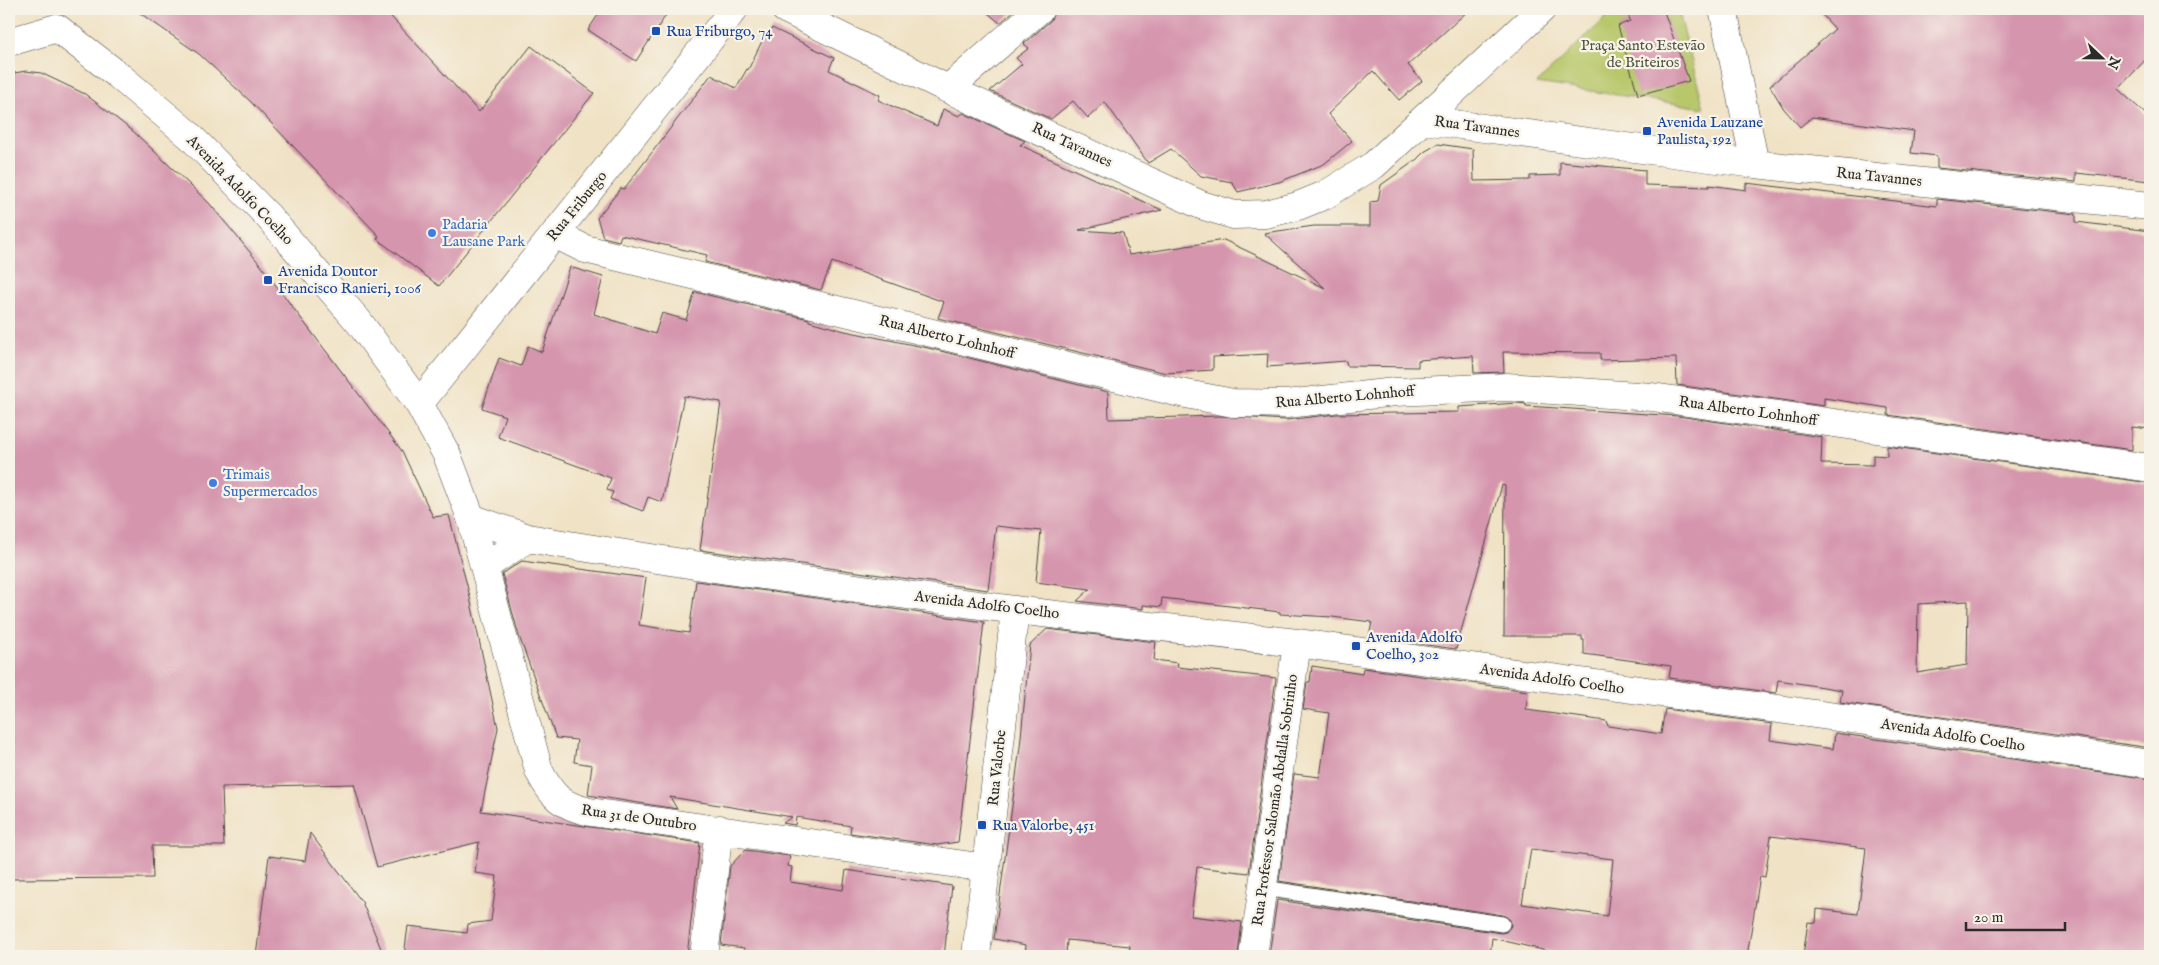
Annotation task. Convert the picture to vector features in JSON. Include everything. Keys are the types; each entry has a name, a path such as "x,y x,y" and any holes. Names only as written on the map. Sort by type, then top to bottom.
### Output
{"street":[{"name":"Rua Friburgo","path":"419,404 734,9"},
{"name":"Rua Tavannes","path":"785,9 948,89 1200,205 1234,215 1266,214 1298,206 1325,195 1374,165 1423,120 1754,164 2150,206"},
{"path":"948,89 1040,9"},
{"path":"1423,120 1542,9"},
{"path":"1723,9 1754,164"},
{"path":"9,42 59,18"},
{"name":"Avenida Adolfo Coelho","path":"59,18 118,75 189,135 267,215 359,322 419,404 447,455 471,518 528,538 733,571 1015,610 1297,643 1865,721 2150,764"},
{"name":"Rua Alberto Lohnhoff","path":"555,234 585,249 1176,392 1233,403 1286,404 1395,392 1507,387 1596,393 1652,397 2150,468"},
{"name":"Rua 31 de Outubro","path":"471,518 538,771 548,788 561,803 590,812 986,868"},
{"path":"484,567 528,538"},
{"name":"Rua Valorbe","path":"976,956 1015,610"},
{"name":"Rua Professor Salomão Abdalla Sobrinho","path":"1253,956 1297,643"},
{"path":"704,956 719,829"}],"lane":[{"path":"1263,888 1502,924"}],"green space":[{"name":"Praça Santo Estevão de Briteiros","path":"1615,9 1678,9 1704,108 1537,83"}],"building":[{"path":"134,9 384,9 479,112 531,46 594,93 439,286 377,239 379,236 250,101 199,54"},
{"path":"602,9 670,9 636,61 588,30"},
{"path":"983,9 1016,9 1000,23"},
{"path":"1055,9 1470,9 1408,65 1422,81 1399,100 1373,71 1328,114 1352,141 1324,164 1279,182 1238,192 1232,182 1201,176 1171,149 1148,163 1105,102 1088,118 1073,101 1051,119 990,91 1022,64 1016,58 1029,48 1024,44 1051,20"},
{"path":"1627,9 1663,9 1689,81 1638,95 1618,26 1630,21"},
{"path":"1817,9 2142,9 2150,16 2150,55 2118,89 2150,118 2150,181 2076,173 2076,182 1937,168 1937,156 1911,153 1914,131 1812,117 1800,127 1784,109 1770,86 1835,29"},
{"path":"772,28 834,58 829,70 880,95 878,100 937,126 943,109 959,116 963,113 1025,141 1020,145 1162,210 1079,230 1123,233 1129,255 1224,240 1325,288 1264,233 1314,226 1370,226 1370,202 1378,201 1381,185 1424,152 1438,144 1473,149 1474,181 1530,180 1530,176 1560,175 1560,162 1645,170 1645,185 1709,187 1709,185 1746,190 1746,183 1937,206 1937,199 2076,214 2076,222 2150,231 2150,429 2132,427 2132,450 1888,415 1888,408 1824,398 1824,406 1677,385 1676,358 1600,360 1600,353 1503,352 1504,372 1474,373 1473,356 1418,360 1418,367 1347,366 1346,361 1267,367 1268,354 1213,357 1213,370 1166,373 938,318 944,302 832,262 821,290 705,262 707,255 621,235 619,241 603,237 597,218 621,188 624,189 711,75 736,88 748,70 764,37 767,38"},
{"name":"Trimais Supermercados","path":"26,71 41,73 85,94 134,132 209,203 259,263 402,451 433,517 449,515 469,593 498,728 481,811 700,843 687,956 404,956 408,926 467,933 468,924 491,921 497,876 475,873 479,842 377,867 354,784 222,787 224,846 152,846 153,878 9,879 9,74"},
{"path":"570,267 603,277 594,314 655,334 662,313 686,320 695,292 809,319 809,321 845,331 928,348 1108,392 1109,419 1220,416 1286,420 1336,414 1459,412 1459,407 1517,403 1526,404 1526,406 1678,416 1822,437 1821,464 1873,465 1873,455 1887,456 1887,446 2150,483 2150,748 1840,702 1842,690 1778,680 1776,693 1669,678 1671,666 1584,654 1584,640 1582,640 1582,636 1504,636 1505,486 1502,485 1456,649 1369,637 1372,622 1332,617 1280,614 1280,612 1162,598 1161,607 1143,605 1143,609 1077,601 1090,589 1036,582 1041,531 996,526 988,590 700,550 721,402 684,396 662,502 648,497 643,511 610,499 613,492 607,490 611,478 498,437 505,416 482,408 499,358 521,366 528,346 542,352","holes":["1968,601 1967,665 1917,673 1918,604"]},
{"path":"522,561 646,578 639,625 689,633 696,581 984,622 958,842 937,845 850,833 851,826 796,817 795,825 783,823 792,817 670,797 677,809 588,795 592,765 574,762 577,740 556,738 519,636 502,574"},
{"path":"1047,629 1156,642 1154,660 1178,663 1177,667 1276,678 1249,873 1197,867 1191,916 1242,922 1238,956 1196,956 1158,952 1157,956 1129,954 1130,946 1067,940 1066,956 1025,956 1026,945 994,939 1020,747 1030,645"},
{"path":"1312,666 1362,674 1363,668 1528,691 1526,710 1606,721 1608,726 1661,734 1665,709 1772,724 1770,740 1833,749 1835,733 2150,779 2150,956 1803,956 1808,922 1816,923 1817,909 1858,914 1866,848 1771,836 1765,877 1760,876 1747,956 1568,956 1492,938 1490,956 1269,956 1277,900 1501,933 1506,932 1511,926 1510,920 1503,915 1279,881 1294,774 1320,777 1329,713 1303,709 1307,682 1310,682","holes":["1531,849 1613,859 1607,916 1522,904"]},
{"path":"310,833 362,902 384,956 256,956 269,856 305,861"},
{"path":"745,850 790,856 788,866 792,867 790,882 843,890 846,870 952,886 944,956 743,956 744,948 721,945 730,866"}],"place":[{"name":"Rua Friburgo, 74","path":"656,31"},
{"name":"Avenida Lauzane Paulista, 192","path":"1647,131"},
{"name":"Padaria Lausane Park","path":"432,233"},
{"name":"Avenida Doutor Francisco Ranieri, 1006","path":"268,280"},
{"name":"Trimais Supermercados","path":"213,483"},
{"name":"Avenida Adolfo Coelho, 302","path":"1356,646"},
{"name":"Rua Valorbe, 451","path":"982,825"}]}
